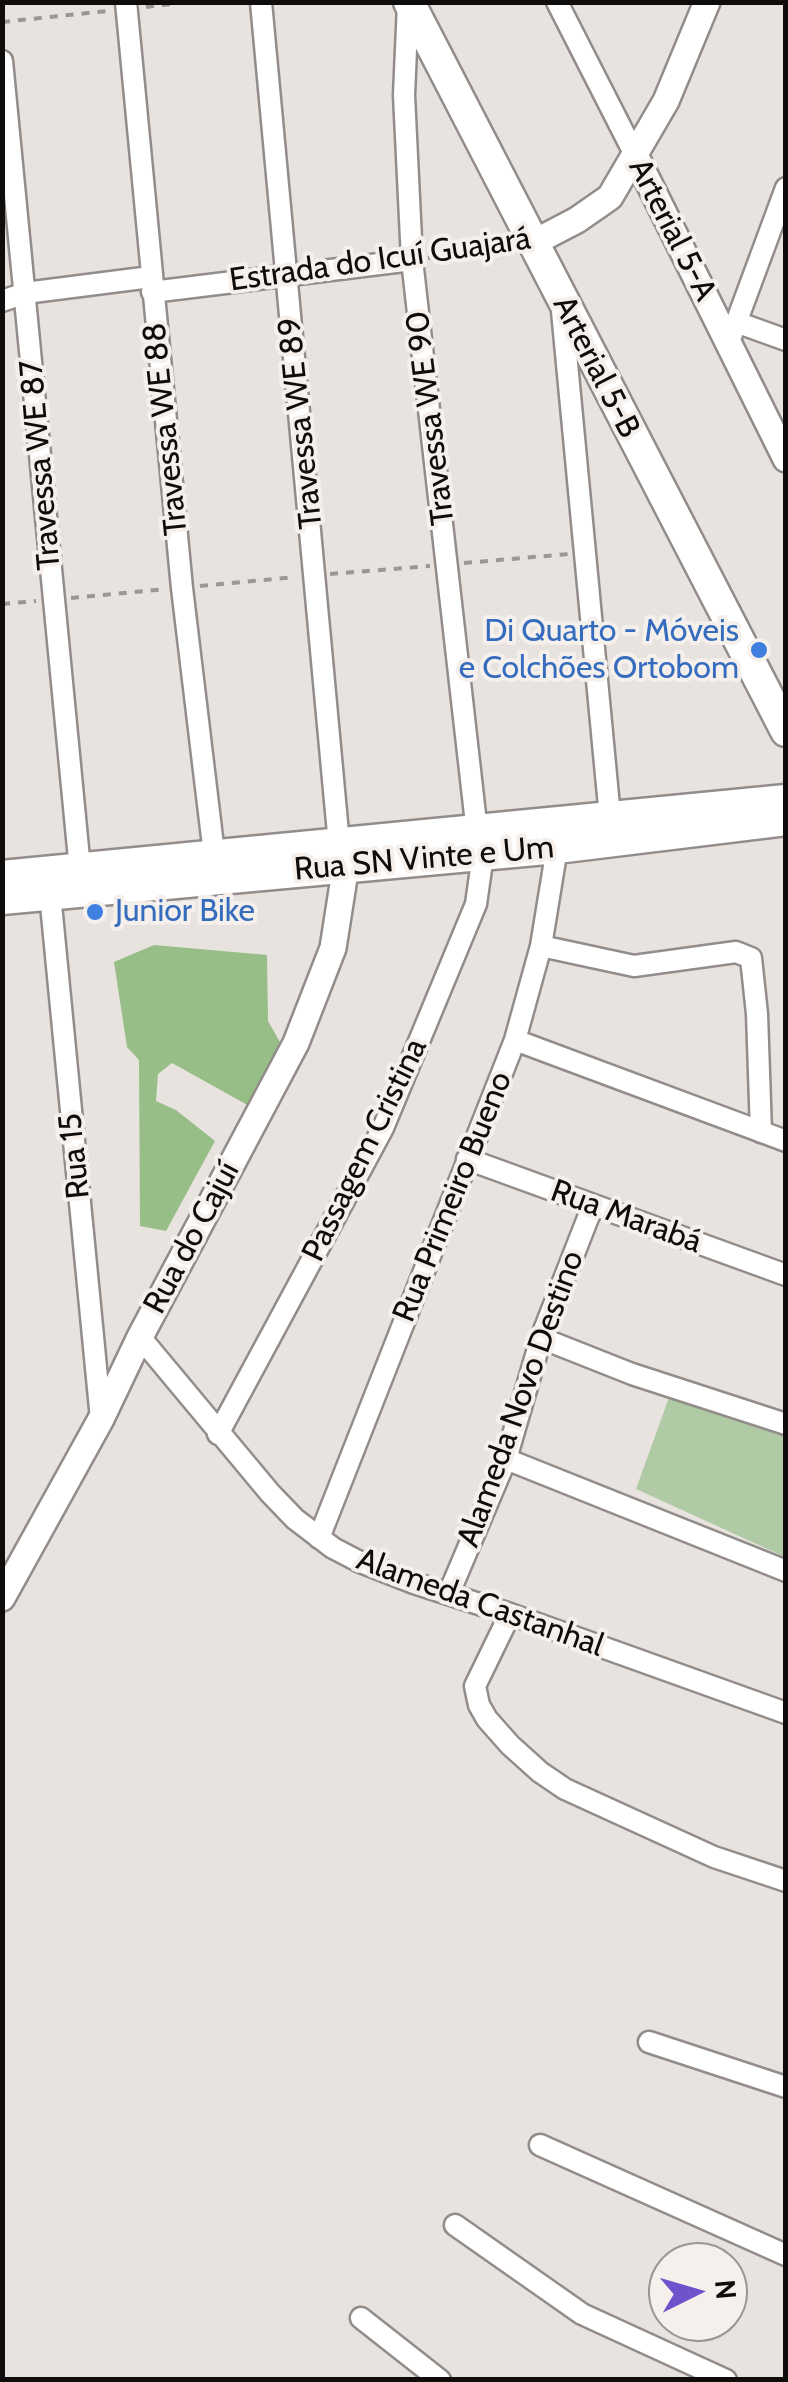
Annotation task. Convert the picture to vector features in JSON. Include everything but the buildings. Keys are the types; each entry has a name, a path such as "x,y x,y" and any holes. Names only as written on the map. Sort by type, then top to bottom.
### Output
{"main road":[{"name":"Arterial 5-B","path":"408,2 786,731"},
{"name":"Rua SN Vinte e Um","path":"536,842 610,817 786,800"},
{"name":"Rua SN Vinte e Um","path":"3,889 50,894 343,854 786,820"},
{"name":"Rua SN Vinte e Um","path":"3,889 80,870 214,854 343,854"}],"street":[{"name":"Travessa WE 89","path":"261,2 343,854"},
{"name":"Travessa WE 90","path":"408,2 404,94 412,260 480,843"},
{"name":"Arterial 5-A","path":"557,2 732,332 786,458"},
{"name":"Estrada do Icuí Guajará","path":"532,242 578,220 610,197 666,101 707,2"},
{"name":"Travessa WE 88","path":"126,6 182,588 214,854"},
{"name":"Travessa WE 87","path":"2,61 80,870"},
{"path":"784,196 732,332 786,340"},
{"name":"Estrada do Icuí Guajará","path":"2,301 26,293 287,275 412,260"},
{"path":"561,300 610,817"},
{"name":"Rua Primeiro Bueno","path":"318,1538 515,1040 541,946 536,842"},
{"name":"Passagem Cristina","path":"218,1434 383,1128 476,904 480,843"},
{"name":"Rua do Cajuí","path":"2,1598 101,1419 302,1028 333,948 343,854"},
{"name":"Rua 15","path":"50,894 101,1419"},
{"path":"541,946 634,966 736,952 751,958 757,1014 760,1132"},
{"path":"515,1040 786,1141"},
{"name":"Rua Marabá","path":"468,1159 786,1276"},
{"name":"Alameda Novo Destino","path":"448,1593 506,1459 541,1338 593,1205"},
{"name":"Alameda Castanhal","path":"140,1338 270,1493 318,1538 358,1562 786,1713"},
{"path":"541,1338 632,1374 786,1424"},
{"path":"506,1459 786,1571"},
{"path":"510,1614 475,1686 487,1719 510,1745 565,1789 714,1857 786,1881"},
{"path":"649,2042 786,2087"},
{"path":"540,2145 786,2255"},
{"path":"455,2224 582,2314 726,2380"},
{"path":"361,2318 440,2380"}],"path":[{"path":"2,22 188,2"},
{"name":"Estrada do Icuí Guajará","path":"412,260 532,242"},
{"path":"2,604 584,552"}],"green space":[{"path":"154,945 267,955 268,1021 285,1051 251,1107 172,1063 158,1074 156,1101 176,1110 215,1141 166,1231 140,1226 139,1060 127,1047 114,962"},
{"path":"671,1392 785,1430 785,1557 636,1489"}],"place":[{"name":"Di Quarto - Móveis e Colchões Ortobom","path":"759,650"},
{"name":"Junior Bike","path":"95,912"}]}
